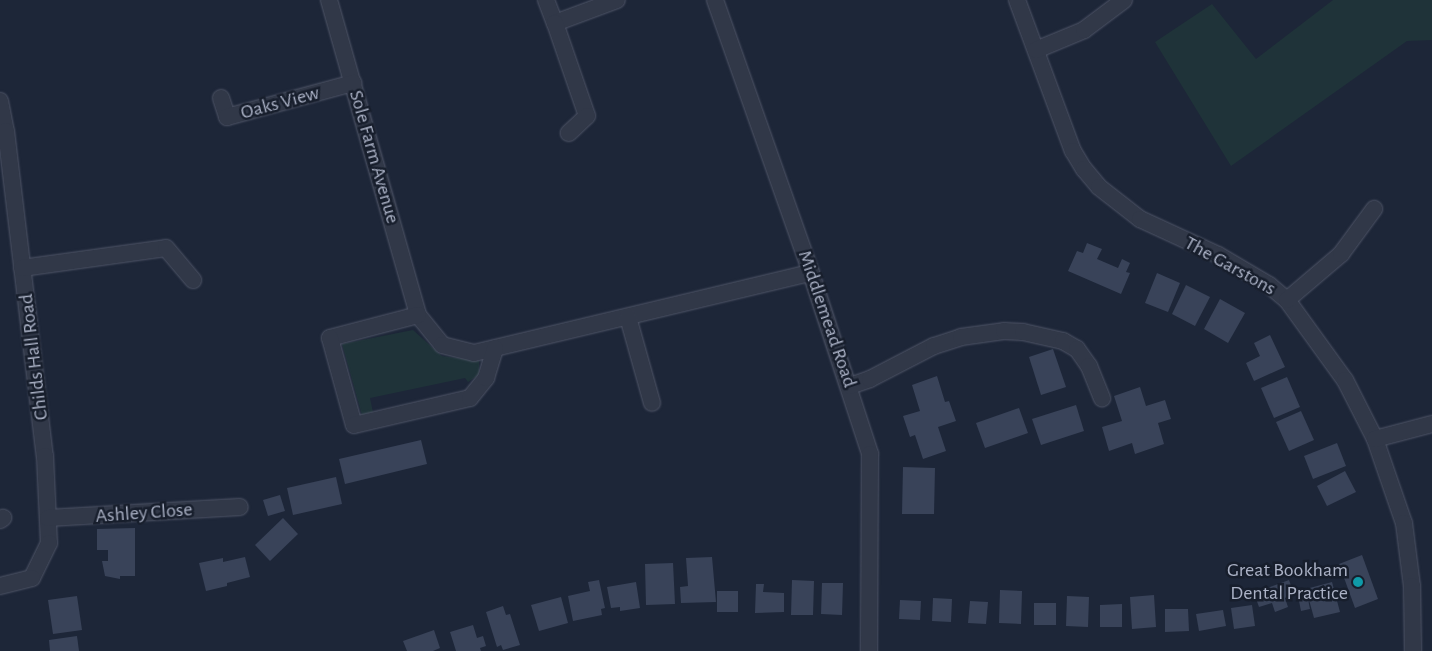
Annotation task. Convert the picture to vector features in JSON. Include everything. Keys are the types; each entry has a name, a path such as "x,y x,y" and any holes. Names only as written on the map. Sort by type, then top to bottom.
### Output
{"street":[{"name":"Sole Farm Avenue","path":"329,0 418,315 442,345 474,353 812,273"},
{"path":"546,0 587,116 569,133"},
{"path":"555,23 618,0"},
{"name":"Middlemead Road","path":"715,0 812,273 850,386 870,454 869,651"},
{"name":"The Garstons","path":"1016,0 1073,151 1084,169 1099,187 1140,219 1218,255 1269,285 1287,300 1345,380 1376,440 1404,523 1412,586 1413,651"},
{"path":"1036,50 1084,30 1124,0"},
{"name":"Oaks View","path":"221,98 227,117 353,83"},
{"name":"Childs Hall Road","path":"0,101 6,131 7,209 22,268 46,456 49,543 32,578 0,586"},
{"path":"1287,300 1341,254 1374,209"},
{"path":"22,268 166,248 193,280"},
{"path":"418,315 330,338 354,425 470,398 486,378 495,348"},
{"path":"628,316 652,402"},
{"path":"850,386 870,379 934,346 962,337 996,332 1023,332 1063,341 1077,349 1089,366 1102,398"},
{"path":"1376,440 1432,424"},
{"name":"Ashley Close","path":"48,518 240,507"}],"shaded area":[{"path":"1333,0 1432,0 1432,40 1407,41 1231,166 1155,42 1212,4 1256,59"},
{"path":"413,330 442,356 479,361 479,375 468,382 465,378 370,398 373,412 362,415 342,344"}],"building":[{"path":"1087,243 1102,249 1097,259 1118,268 1122,259 1130,263 1126,272 1130,273 1121,294 1068,271 1077,251 1083,253"},
{"path":"1157,273 1180,283 1168,312 1145,303"},
{"path":"1186,285 1210,297 1195,326 1172,314"},
{"path":"1220,299 1245,313 1228,343 1204,329"},
{"path":"1270,335 1285,367 1254,381 1246,363 1260,356 1254,343"},
{"path":"1053,349 1066,387 1041,395 1029,357"},
{"path":"937,376 945,402 949,401 956,421 938,427 946,451 923,459 915,435 910,437 903,416 920,411 912,385"},
{"path":"1287,377 1300,407 1274,418 1261,388"},
{"path":"1140,387 1146,406 1165,400 1171,419 1158,423 1164,444 1135,454 1132,443 1109,451 1102,427 1122,421 1114,396"},
{"path":"1076,405 1084,431 1041,445 1032,419"},
{"path":"1019,408 1028,433 985,448 976,423"},
{"path":"1301,411 1314,440 1289,451 1276,422"},
{"path":"421,440 427,464 345,484 339,459"},
{"path":"1337,443 1346,466 1313,479 1304,456"},
{"path":"903,467 935,468 934,514 902,514"},
{"path":"1345,471 1356,492 1327,506 1317,486"},
{"path":"336,477 342,504 293,515 287,488"},
{"path":"280,495 285,511 268,516 263,500"},
{"path":"283,518 298,534 270,561 255,545"},
{"path":"135,528 135,576 120,576 120,579 105,576 102,561 108,561 108,550 97,550 97,529"},
{"name":"Great Bookham Dental Practice","path":"1362,555 1378,599 1355,608 1339,564"},
{"path":"245,557 250,577 227,583 227,586 206,591 199,563 223,558 223,562"},
{"path":"712,557 716,602 681,603 680,587 688,586 686,558"},
{"path":"673,563 675,604 646,605 645,564"},
{"path":"599,580 605,608 601,609 602,615 573,621 568,596 590,591 588,582"},
{"path":"792,580 814,581 813,615 791,615"},
{"path":"1289,580 1294,594 1285,598 1288,607 1275,612 1272,603 1259,607 1254,593"},
{"path":"636,582 640,608 620,611 620,607 611,608 607,587"},
{"path":"1332,582 1340,612 1314,618 1306,589"},
{"path":"822,583 843,583 842,615 821,614"},
{"path":"756,584 764,584 763,592 784,593 784,612 755,613"},
{"path":"1000,590 1022,591 1021,624 999,623"},
{"path":"717,591 738,591 738,612 717,612"},
{"path":"1307,594 1310,609 1301,611 1298,596"},
{"path":"1154,595 1156,627 1132,629 1130,597"},
{"path":"77,596 82,630 53,634 48,600"},
{"path":"1067,596 1089,597 1088,627 1066,626"},
{"path":"561,597 568,623 539,631 531,605"},
{"path":"933,598 952,599 951,622 932,621"},
{"path":"900,600 921,601 920,620 899,619"},
{"path":"970,601 988,602 986,624 968,623"},
{"path":"1034,603 1056,603 1056,625 1034,625"},
{"path":"1122,604 1122,627 1100,627 1100,605"},
{"path":"1252,605 1255,626 1234,629 1231,608"},
{"path":"503,606 506,615 510,614 520,645 503,650 501,645 497,647 486,612"},
{"path":"1165,609 1188,609 1189,631 1165,632"},
{"path":"1223,610 1226,626 1199,631 1196,614"},
{"path":"473,625 477,638 483,636 486,646 480,648 481,651 456,651 450,632"},
{"path":"434,630 440,648 433,651 407,651 403,641"},
{"path":"77,636 79,651 50,651 49,640"}],"place":[{"name":"Great Bookham Dental Practice","path":"1358,582"}]}
